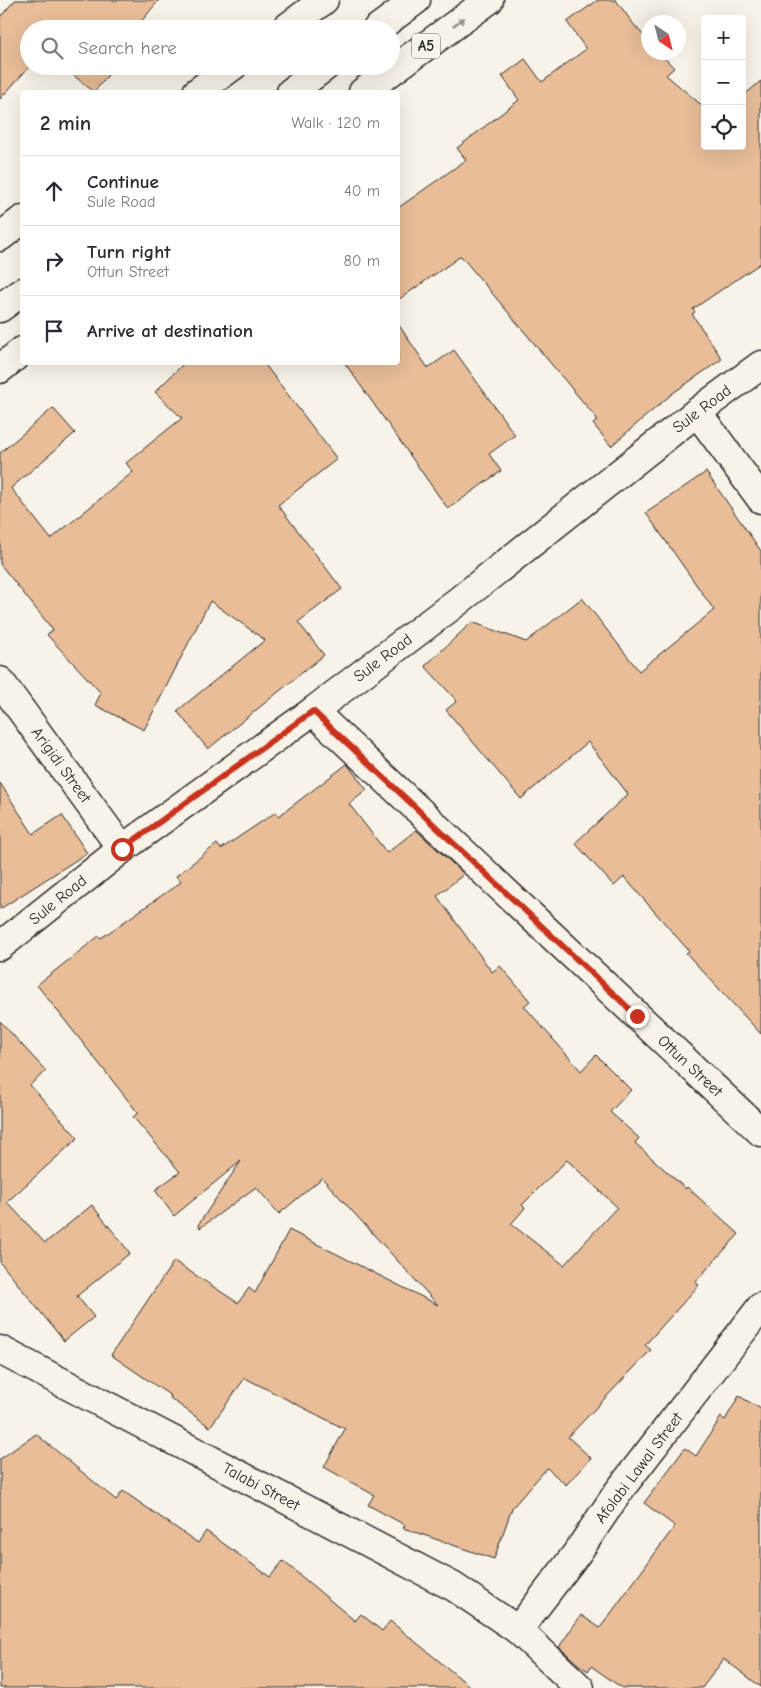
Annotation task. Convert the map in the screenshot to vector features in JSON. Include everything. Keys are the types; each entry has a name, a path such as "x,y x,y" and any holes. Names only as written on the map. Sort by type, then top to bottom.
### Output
{"main road":[{"path":"297,20 324,0"},
{"path":"389,20 416,0"},
{"name":"A5","path":"400,65 489,0"},
{"path":"200,90 221,75"},
{"path":"294,90 314,75"},
{"name":"A5","path":"366,90 386,75"},
{"path":"0,237 20,222"},
{"path":"0,308 20,293"},
{"path":"0,368 20,353"},
{"name":"Sule Road","path":"0,946 122,849 313,711 457,602 697,412 761,365"},
{"path":"697,412 761,500"},
{"name":"Arigidi Street","path":"0,681 122,849"},
{"name":"Ottun Street","path":"313,711 761,1132"},
{"name":"Afolabi Lawal Street","path":"518,1630 577,1553 618,1492 761,1307"},
{"name":"Talabi Street","path":"0,1350 454,1588 518,1630 580,1688"}],"building":[{"path":"15,0 159,0 142,20 20,20 20,75 22,75 0,99 0,17"},
{"path":"598,0 616,0 641,33 641,60 666,60 674,68 666,75 701,105 701,150 746,150 746,94 761,81 761,263 693,309 695,312 692,314 722,359 673,393 611,446 593,424 598,420 461,256 400,299 400,207 466,160 457,148 519,100 502,76 525,59 542,82 586,49 567,22"},
{"path":"73,75 108,75 96,90 92,90"},
{"path":"400,327 428,368 454,350 515,435 489,454 501,471 448,509 346,365 400,365"},
{"path":"182,365 265,365 337,459 278,505 342,589 298,622 324,655 208,749 177,711 265,640 210,601 144,730 95,705 101,693 47,635 53,630 0,564 0,453 53,408 75,433 11,488 51,539 133,472 126,463 182,418 155,392"},
{"path":"706,472 761,551 761,1034 686,953 689,951 624,877 614,886 575,843 628,794 588,742 521,799 446,710 457,701 425,666 472,622 526,642 582,598 639,671 714,610 646,513"},
{"path":"347,764 367,790 349,804 387,853 416,830 464,874 437,896 492,972 500,966 530,1001 524,1006 581,1071 596,1055 631,1090 610,1112 639,1138 635,1143 739,1234 695,1282 699,1285 645,1345 651,1350 568,1437 591,1458 566,1485 547,1468 512,1508 494,1559 403,1528 405,1525 368,1505 374,1495 324,1467 345,1429 245,1378 210,1427 170,1398 171,1396 111,1355 174,1261 238,1303 249,1288 255,1293 289,1230 438,1305 322,1178 279,1214 256,1187 200,1228 198,1225 241,1161 174,1216 155,1190 180,1172 133,1117 138,1113 37,985 99,936 101,938 181,882 176,876 217,844 221,849 276,812 279,816","holes":["567,1160 617,1207 564,1265 511,1224 525,1208 522,1205"]},
{"path":"0,783 33,834 62,815 87,853 0,909"},
{"path":"0,1021 46,1071 30,1085 78,1138 7,1202 45,1243 92,1205 130,1253 77,1296 94,1317 64,1341 0,1262"},
{"path":"739,1396 761,1409 761,1687 724,1659 702,1688 622,1688 591,1666 588,1671 559,1647 581,1615 600,1628 675,1526 644,1503 685,1448 696,1456 721,1417 725,1420"},
{"path":"36,1434 116,1500 123,1491 198,1543 206,1531 270,1577 283,1561 355,1621 361,1614 382,1631 390,1621 472,1688 0,1688 0,1459"}],"route":[{"path":"122,849 313,711 637,1016"}]}
